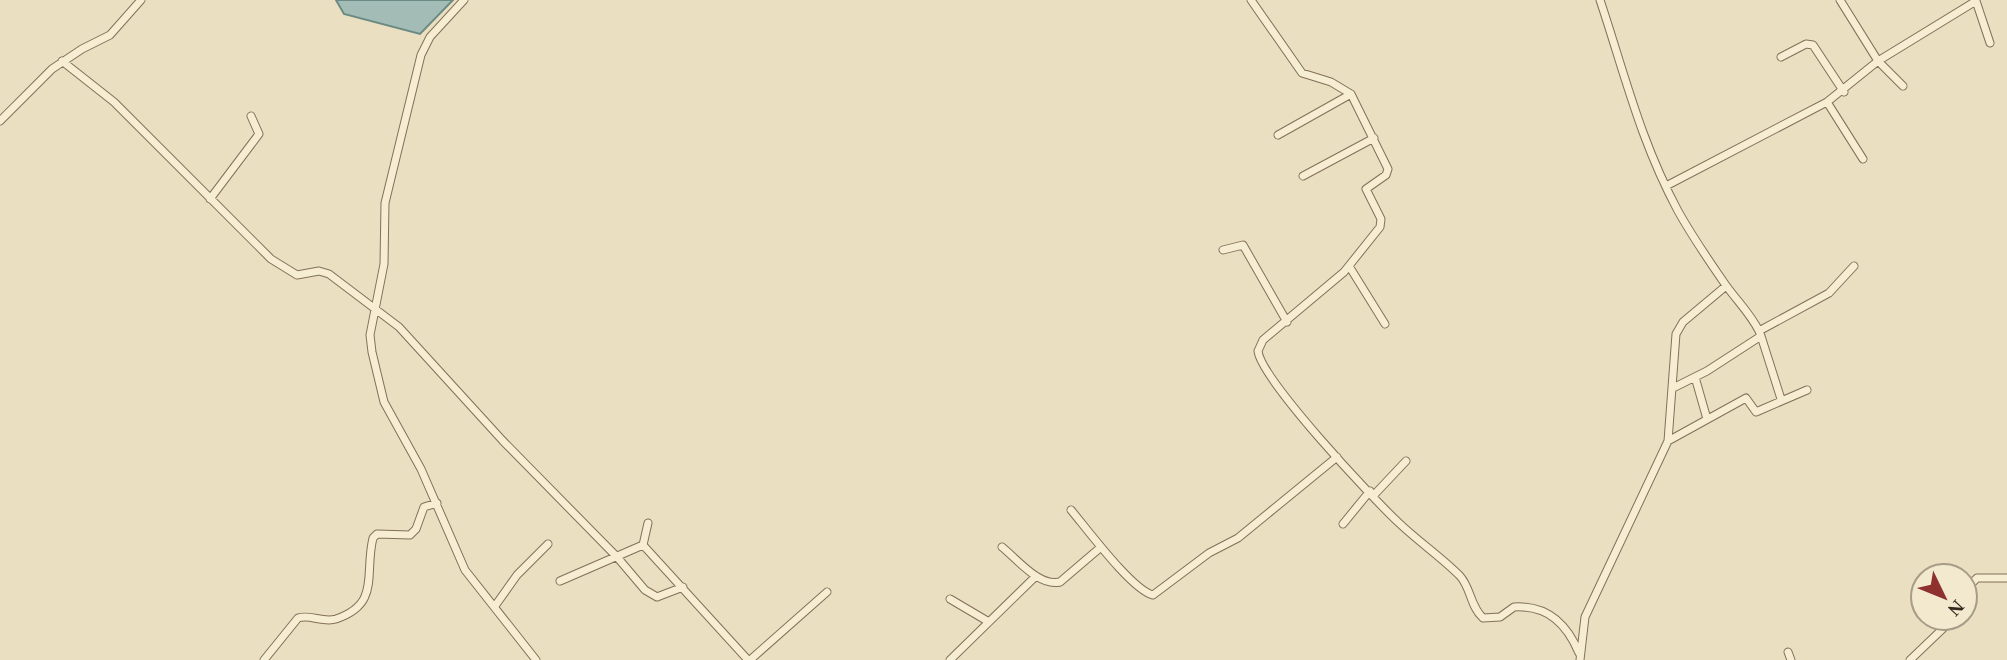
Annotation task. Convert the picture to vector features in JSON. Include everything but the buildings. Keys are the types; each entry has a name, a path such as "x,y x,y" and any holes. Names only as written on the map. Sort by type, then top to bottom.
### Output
{"street":[{"path":"0,121 62,61 110,35 141,0"},
{"path":"464,0 430,37 421,55 385,203 384,264 370,342 384,402 437,503 465,570 536,660"},
{"path":"1251,0 1302,73 1331,82 1351,94 1388,169 1386,175 1370,185 1366,193 1381,223 1349,267 1263,340 1258,358 1269,378 1337,457 1397,522 1458,575 1475,610 1483,618 1500,617 1514,607 1542,610 1564,625 1580,657"},
{"path":"1600,0 1642,135 1679,212 1726,285 1749,311 1760,334 1782,399"},
{"path":"1840,0 1878,61 1903,86"},
{"path":"1666,186 1844,92 1878,61 1976,1 1990,43"},
{"path":"1781,57 1806,44 1813,45 1844,92"},
{"path":"62,61 114,102 271,259 288,272 297,275 324,272 407,335 503,441 653,596 683,587"},
{"path":"1278,135 1351,94"},
{"path":"1827,102 1863,159"},
{"path":"210,199 259,134 251,116"},
{"path":"1303,176 1374,138"},
{"path":"1223,250 1243,245 1287,322"},
{"path":"1673,388 1829,293 1854,266"},
{"path":"1349,267 1385,324"},
{"path":"1580,657 1585,617 1668,442 1678,327 1726,285"},
{"path":"1695,377 1707,419"},
{"path":"1668,442 1746,398 1756,412 1807,390"},
{"path":"1071,510 1101,547 1143,591 1156,595 1209,553 1238,537 1337,457"},
{"path":"1343,524 1406,461"},
{"path":"264,660 298,618 335,619 364,603 368,592 373,538 377,534 410,535 424,507 437,503"},
{"path":"643,545 648,523"},
{"path":"495,606 517,575 548,544"},
{"path":"560,581 643,545"},
{"path":"643,545 749,660 827,592"},
{"path":"1002,547 1036,576 1051,584 1060,582 1101,547"},
{"path":"950,660 1036,576"},
{"path":"1979,578 2007,578"},
{"path":"950,599 989,622"},
{"path":"1910,660 1939,632"}],"water":[{"path":"336,0 453,0 420,34 344,14"}]}
